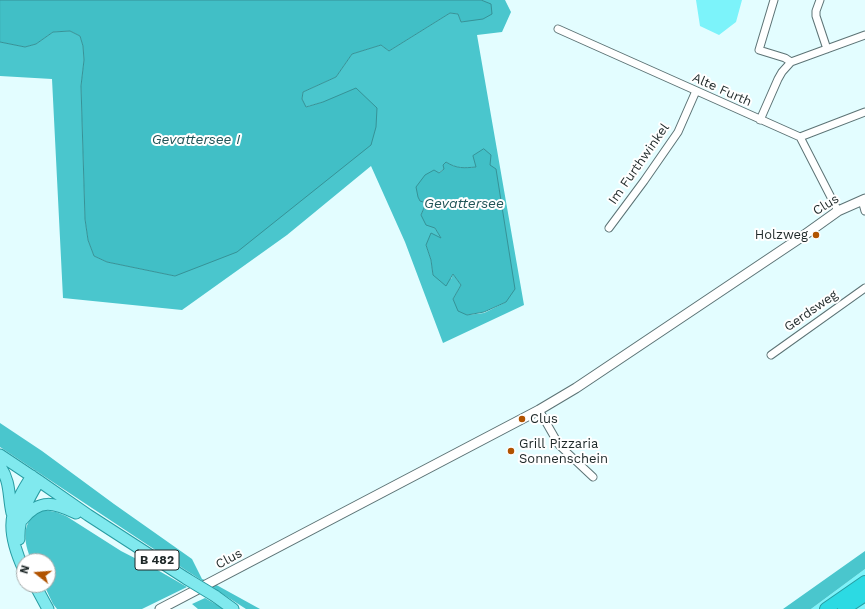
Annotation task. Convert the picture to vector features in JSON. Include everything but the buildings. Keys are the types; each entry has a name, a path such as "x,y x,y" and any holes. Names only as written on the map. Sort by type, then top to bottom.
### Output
{"highway":[{"path":"826,609 865,582"},
{"path":"844,609 865,595"}],"main road":[{"name":"Clus","path":"160,609 539,410 576,388 838,211 864,200"},
{"name":"B 482","path":"0,454 88,515 233,609"},
{"path":"0,466 9,486 11,510 16,519"},
{"path":"21,553 16,519 17,501 22,492 36,478"},
{"path":"17,553 12,523 36,507 47,504 60,505 77,514 88,515"},
{"path":"36,593 44,609"},
{"path":"39,593 48,609"}],"street":[{"path":"774,0 759,50 785,58 791,62"},
{"path":"820,0 816,11 816,16 827,49"},
{"name":"Alte Furth","path":"558,29 800,137"},
{"path":"760,120 778,79 791,62 865,35"},
{"name":"Im Furthwinkel","path":"609,228 678,132 696,91"},
{"path":"838,211 800,137 865,112"},
{"path":"864,200 865,211"},
{"name":"Gerdsweg","path":"771,354 865,288"},
{"path":"539,410 559,445 593,477"}],"shaded area":[{"path":"481,0 505,0 511,12 502,32 477,35 524,305 443,343 405,242 371,166 287,235 182,310 63,298 52,79 0,76 0,42 25,47 36,44 53,32 70,31 80,36 83,46 84,60 81,86 85,219 88,240 94,256 107,262 175,276 323,102 305,107 302,99 303,92 336,77 352,54 381,45 389,51 450,13 458,14 461,22 466,21 491,5","holes":["446,162 461,168 476,167 506,302 484,313 467,315 453,299 461,285 453,274 451,279 433,275 431,260 426,245 442,239 435,228 421,215 438,173 444,169"]},
{"path":"696,0 742,0 736,22 719,35 700,26"},
{"path":"0,423 42,451 192,559 202,579 211,582 260,609 246,609 0,447"},
{"path":"44,510 56,512 66,516 121,551 187,587 142,609 57,609 48,593 56,593 56,553 29,553 27,547 27,525 36,514"},
{"path":"865,551 865,569 811,609 783,609"},
{"path":"865,569 865,609 811,609"},
{"path":"205,598 224,609 198,609 192,604"}],"water":[{"name":"Gevattersee I","path":"0,0 481,0 491,4 492,14 483,19 461,22 458,14 450,13 389,51 381,45 352,54 336,77 303,92 302,99 306,107 323,102 356,88 377,108 376,127 371,145 237,252 175,276 107,262 94,256 88,240 85,219 81,86 84,60 83,46 80,36 70,31 53,32 36,44 25,47 0,42"},
{"name":"Gevattersee","path":"484,149 491,155 490,165 496,169 515,289 506,302 484,312 467,315 458,311 453,299 461,285 453,274 446,286 433,275 431,260 426,245 431,233 441,238 435,228 426,225 421,215 426,203 420,201 416,187 425,175 434,170 439,173 444,169 443,165 446,162 461,168 476,167 473,156"}],"place":[{"name":"Holzweg","path":"816,235"},
{"name":"Clus","path":"522,419"},
{"name":"Grill Pizzaria Sonnenschein","path":"511,451"}]}
